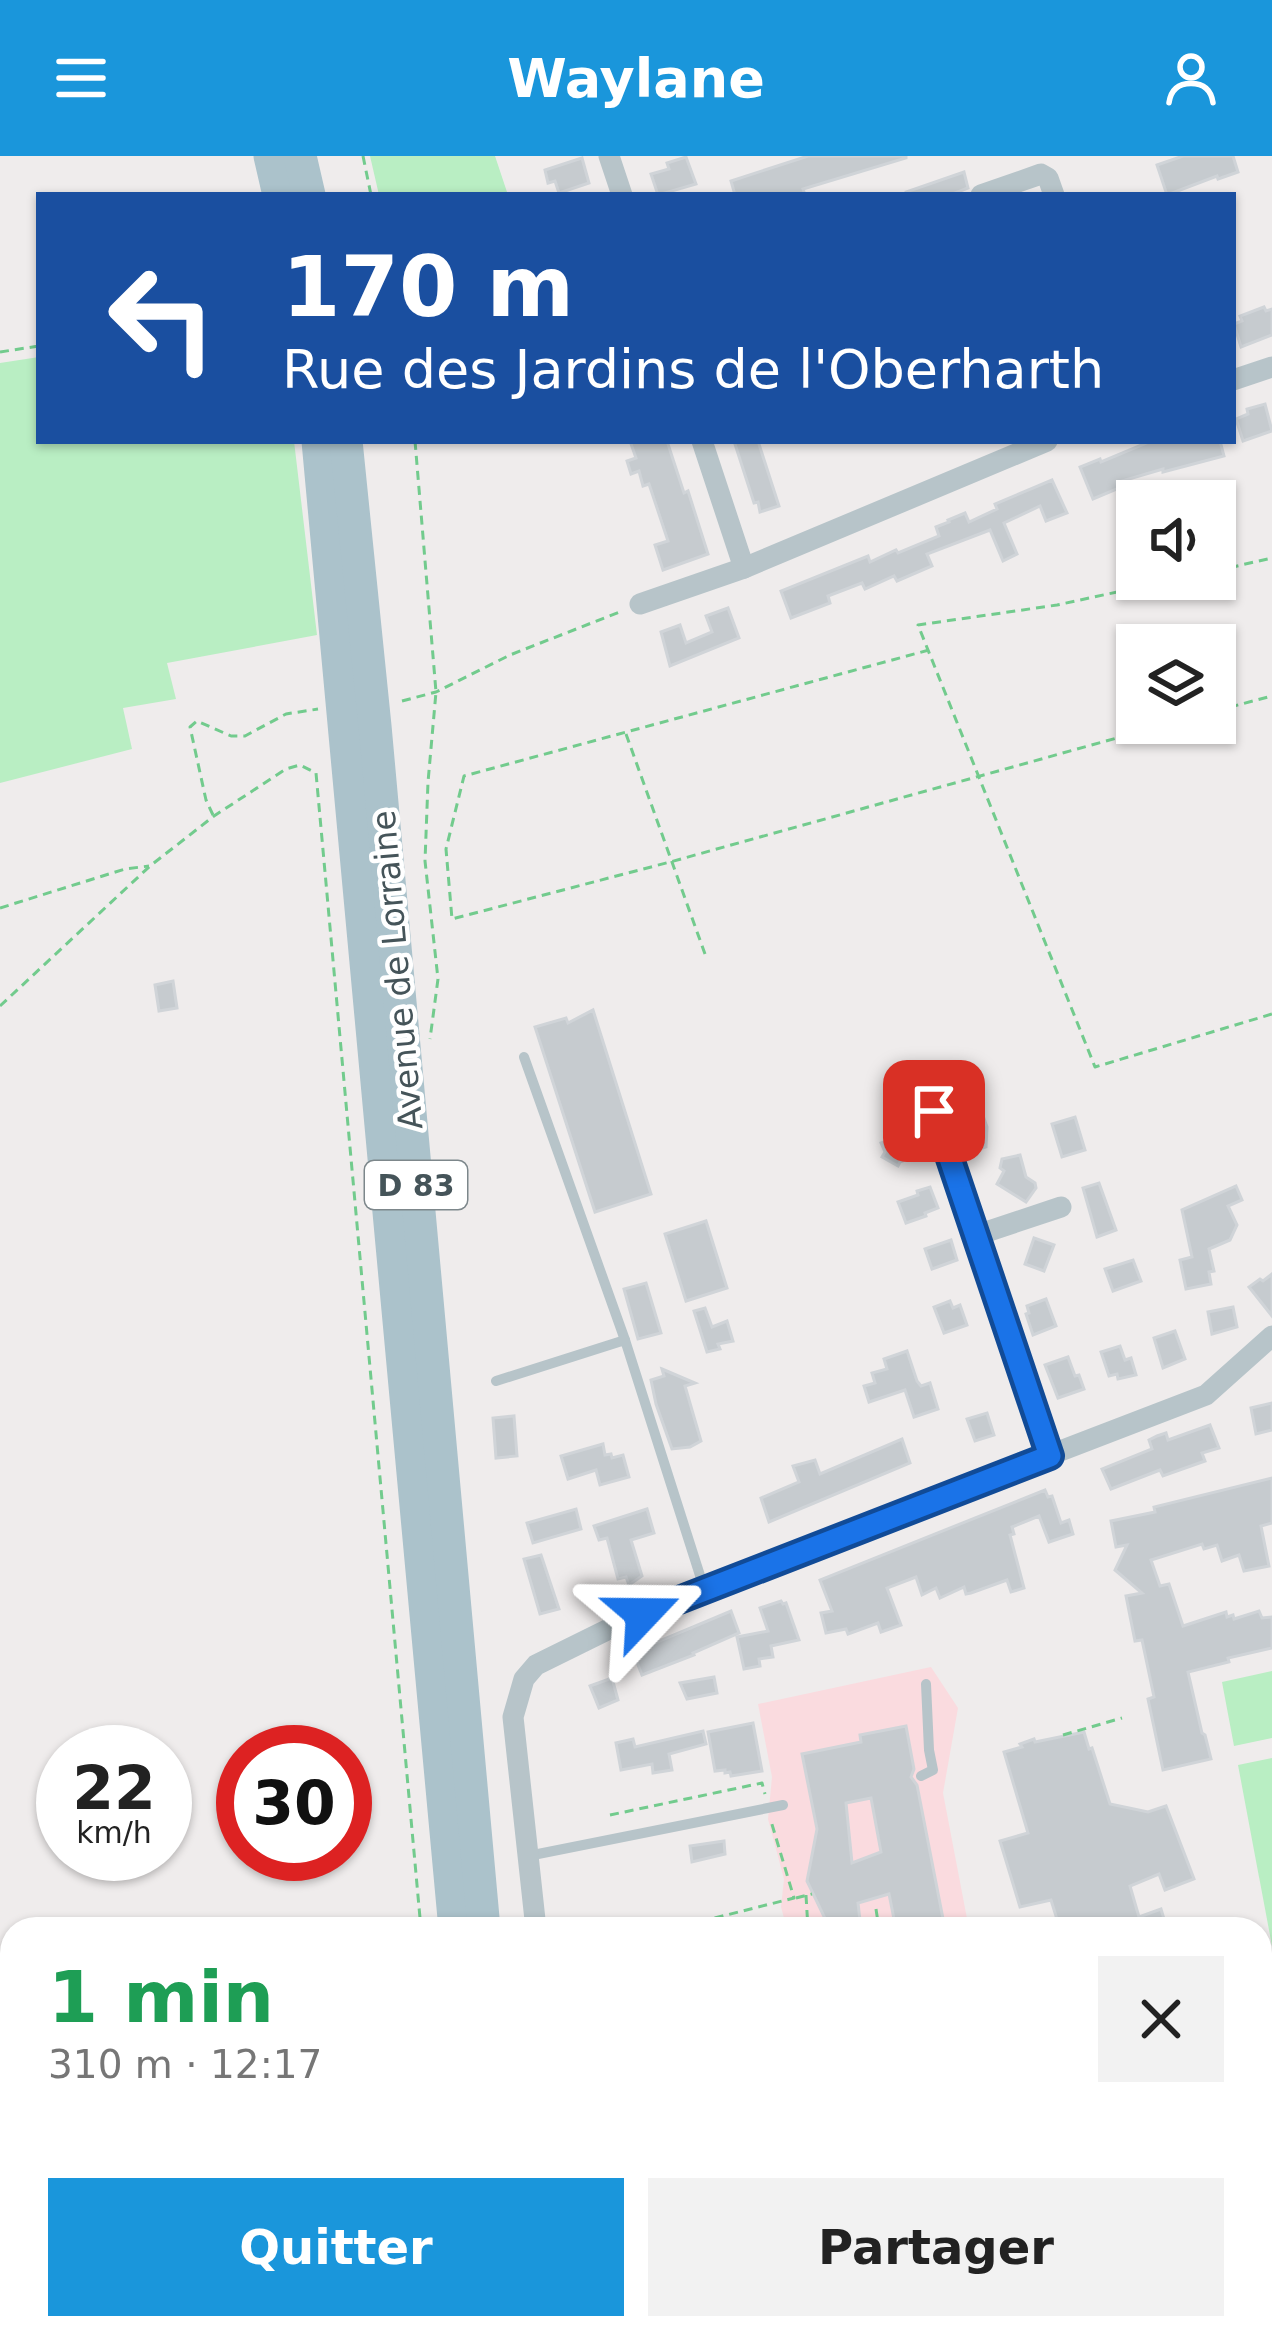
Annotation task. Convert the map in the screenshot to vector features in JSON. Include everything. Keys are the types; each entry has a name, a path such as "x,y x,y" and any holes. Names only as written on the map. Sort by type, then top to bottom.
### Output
{"main road":[{"path":"270,156 278,192"},
{"path":"300,156 308,192"},
{"name":"Avenue de Lorraine","path":"318,444 454,1917"},
{"name":"Avenue de Lorraine","path":"346,444 483,1917"}],"street":[{"path":"613,157 621,192"},
{"path":"989,192 1040,174 1048,178 1053,192"},
{"path":"1236,379 1272,368"},
{"path":"703,444 744,568"},
{"path":"640,604 744,568 1040,444"},
{"path":"934,1111 1050,1456"},
{"path":"977,1235 1060,1207"},
{"path":"535,1917 513,1717 524,1679 536,1665 704,1588 1206,1395 1272,1336"}],"lane":[{"path":"524,1057 625,1340 704,1588"},
{"path":"496,1381 625,1340"},
{"path":"921,1776 933,1770 926,1684"},
{"path":"528,1856 783,1805"}],"path":[{"path":"363,156 370,192"},
{"path":"0,352 36,346"},
{"path":"415,444 436,692 425,861 438,979 429,1046"},
{"path":"1236,566 1272,558"},
{"path":"1116,592 919,625 1095,1067 1272,1014"},
{"path":"402,701 436,692 510,655 640,604"},
{"path":"929,650 464,776 446,849 452,919 1116,738"},
{"path":"1236,705 1272,696"},
{"path":"214,816 190,727 204,722 231,736 245,736 286,714 320,709"},
{"path":"626,732 705,954"},
{"path":"0,1006 150,866 214,816 286,769 300,765 316,773 421,1917"},
{"path":"0,908 125,869 150,866"},
{"path":"1064,1736 1122,1718"},
{"path":"610,1814 762,1784 794,1898"},
{"path":"719,1917 808,1894 808,1917"},
{"path":"876,1909 877,1917"}],"shaded area":[{"path":"931,1667 958,1708 943,1793 967,1917 784,1917 784,1879 768,1819 772,1777 758,1704"}],"green space":[{"path":"370,156 495,156 507,192 378,192"},
{"path":"36,357 36,444 294,444 317,635 167,663 176,699 123,708 132,749 0,783 0,363"},
{"path":"1272,1671 1272,1738 1234,1746 1222,1682"},
{"path":"1272,1758 1272,1917 1267,1917 1238,1765"}],"building":[{"path":"808,156 906,156 804,192 734,192 731,181"},
{"path":"1183,156 1233,156 1238,172 1166,192 1157,165"},
{"path":"686,157 696,184 657,192 651,174 669,169 667,163"},
{"path":"582,158 589,183 559,192 555,181 548,183 545,170"},
{"path":"964,172 968,188 958,192 906,192"},
{"path":"1264,307 1272,309 1272,335 1241,347 1236,331 1240,316"},
{"path":"1265,404 1272,431 1243,441 1236,419 1248,414 1247,409"},
{"path":"631,444 668,444 708,554 663,570 655,545 668,541 649,484 643,486 639,471 631,474 627,461 636,458"},
{"path":"735,444 759,444 779,506 760,512 758,502 754,503"},
{"path":"1144,444 1221,444 1224,456 1116,480 1116,489 1093,499 1080,467"},
{"path":"1052,480 1067,513 1046,521 1040,506 1004,523 1017,554 1003,561 990,530 927,554 932,566 865,589 862,583 828,596 830,603 791,618 781,591 868,556 870,562 898,553 939,536 936,527 948,520 965,513 969,522 997,509 995,504"},
{"path":"728,608 739,638 670,666 661,632 680,625 686,643 712,632 706,616"},
{"path":"173,981 177,1008 159,1011 155,985"},
{"path":"593,1010 651,1194 595,1212 535,1027 566,1018 568,1023"},
{"path":"981,1110 987,1127 986,1147 970,1152 959,1117"},
{"path":"1075,1117 1085,1150 1062,1157 1052,1124"},
{"path":"893,1135 910,1143 910,1158 898,1166 882,1157 881,1143"},
{"path":"1020,1155 1026,1177 1036,1188 1026,1202 997,1184 1004,1171 1002,1159"},
{"path":"1099,1183 1116,1230 1097,1237 1083,1188"},
{"path":"1236,1186 1242,1200 1228,1206 1237,1225 1230,1240 1209,1249 1214,1271 1209,1272 1211,1284 1186,1289 1180,1260 1192,1257 1182,1210"},
{"path":"930,1187 938,1208 906,1223 898,1202"},
{"path":"706,1221 727,1288 686,1301 665,1234"},
{"path":"1034,1238 1054,1245 1044,1271 1025,1264"},
{"path":"951,1240 957,1260 932,1269 925,1249"},
{"path":"1133,1260 1141,1281 1113,1291 1105,1269"},
{"path":"1272,1274 1272,1316 1249,1287"},
{"path":"646,1283 661,1333 638,1339 624,1289"},
{"path":"1046,1299 1056,1326 1033,1335 1027,1306"},
{"path":"950,1301 953,1308 960,1305 967,1325 944,1333 934,1307"},
{"path":"1233,1307 1237,1327 1212,1334 1208,1312"},
{"path":"705,1308 712,1327 727,1321 733,1341 707,1352 694,1311"},
{"path":"1175,1331 1185,1359 1163,1368 1154,1338"},
{"path":"1120,1346 1125,1360 1131,1358 1136,1375 1109,1376 1101,1352"},
{"path":"907,1351 917,1381 921,1386 930,1383 938,1409 914,1417 905,1390 869,1402 864,1386 875,1383 872,1373 887,1369 884,1359"},
{"path":"1068,1357 1084,1389 1058,1398 1045,1365"},
{"path":"662,1369 695,1383 685,1386 701,1441 690,1447 672,1449 651,1380 664,1376"},
{"path":"1272,1403 1272,1430 1256,1434 1251,1408"},
{"path":"987,1413 994,1435 975,1441 967,1419"},
{"path":"514,1416 517,1456 496,1458 493,1418"},
{"path":"1210,1425 1219,1448 1202,1453 1205,1461 1163,1476 1160,1470 1111,1489 1102,1469 1152,1449 1149,1440 1157,1436 1166,1433 1168,1440"},
{"path":"902,1439 910,1463 769,1522 761,1498 799,1482 793,1466 815,1460 820,1474"},
{"path":"603,1444 605,1455 623,1455 629,1477 600,1485 596,1470 568,1479 561,1456"},
{"path":"1272,1478 1272,1523 1261,1526 1269,1566 1244,1571 1239,1555 1222,1561 1217,1545 1204,1549 1202,1544 1151,1560 1160,1586 1169,1584 1183,1626 1226,1612 1234,1619 1259,1611 1262,1618 1272,1617 1272,1648 1188,1672 1211,1759 1163,1770 1142,1640 1135,1641 1126,1596 1142,1593 1115,1570 1127,1545 1116,1547 1111,1521"},
{"path":"1045,1490 1052,1496 1061,1523 1069,1520 1073,1534 1049,1542 1039,1516 1012,1527 1024,1588 1011,1592 1007,1580 966,1594 964,1587 940,1598 936,1588 922,1595 916,1577 887,1588 901,1625 881,1632 878,1623 848,1634 846,1629 826,1633 821,1613 832,1611 820,1580"},
{"path":"576,1509 581,1529 533,1543 527,1523"},
{"path":"647,1509 654,1533 631,1540 642,1576 629,1585 626,1577 618,1579 607,1538 599,1540 594,1526"},
{"path":"541,1555 559,1609 540,1614 524,1559"},
{"path":"786,1603 799,1640 771,1646 773,1657 744,1669 737,1637 768,1631 760,1608"},
{"path":"731,1611 739,1633 642,1675 633,1652"},
{"path":"714,1677 717,1693 687,1699 680,1683"},
{"path":"612,1678 618,1700 599,1708 590,1686"},
{"path":"753,1723 762,1771 731,1776 725,1770 715,1771 708,1732"},
{"path":"906,1726 914,1769 911,1777 917,1785 943,1917 894,1917 889,1894 858,1903 860,1917 824,1917 807,1881 817,1829 802,1754 861,1742 860,1735","holes":["871,1798 881,1852 852,1863 846,1803"]},
{"path":"703,1731 706,1744 669,1754 672,1770 653,1773 652,1764 621,1770 616,1743 633,1739 635,1747"},
{"path":"1084,1732 1110,1804 1148,1812 1166,1806 1194,1879 1165,1890 1159,1874 1130,1886 1139,1917 1056,1917 1051,1900 1020,1907 1000,1841 1028,1833 1004,1752"},
{"path":"724,1841 725,1854 692,1862 690,1846"},
{"path":"1161,1909 1163,1917 1139,1917"}],"route":[{"path":"643,1614 1050,1456 934,1111"}]}
